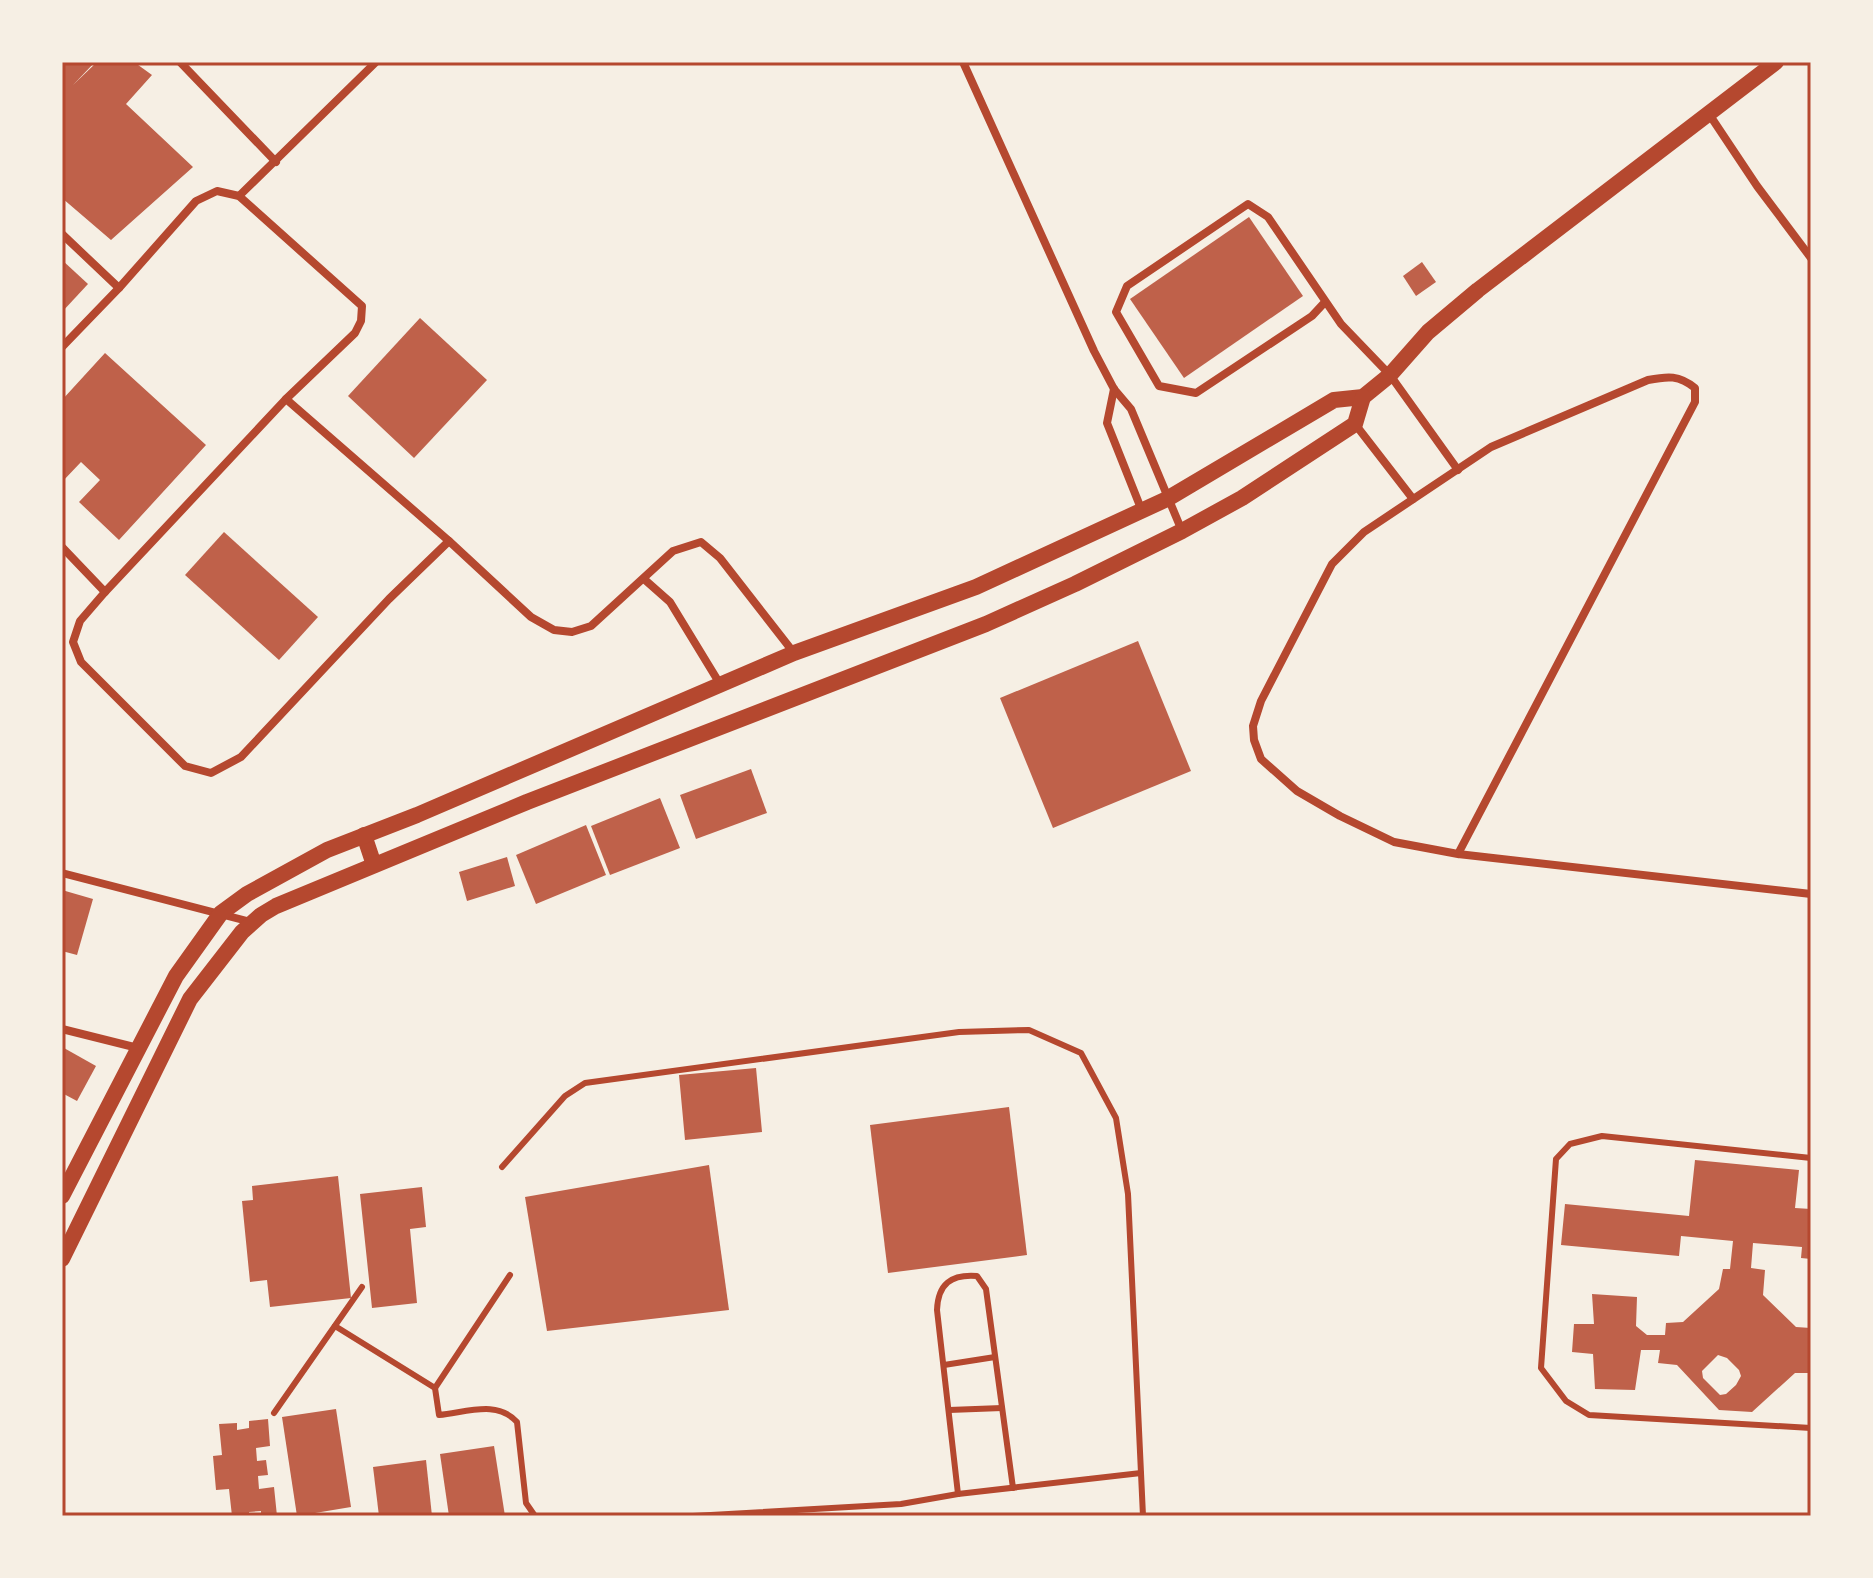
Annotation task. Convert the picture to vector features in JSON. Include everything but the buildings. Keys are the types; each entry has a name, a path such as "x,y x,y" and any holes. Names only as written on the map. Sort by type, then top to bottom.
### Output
{"main road":[{"path":"62,1196 176,976 221,913 247,894 327,850 794,653 976,587 1167,499 1334,400 1363,397 1390,375 1428,332 1478,290 1776,62"},
{"path":"62,1259 190,999 218,960 252,923 276,906 986,624 1075,584 1242,498 1355,424 1363,397"},
{"path":"364,835 374,865"}],"street":[{"path":"180,62 276,162"},
{"path":"239,196 376,62"},
{"path":"963,62 1094,351 1114,389 1131,409 1182,531"},
{"path":"1708,114 1811,258"},
{"path":"62,347 196,201 217,191 239,196 362,306 361,321 355,333 286,399 80,621 73,642 81,662 185,766 211,773 241,757 389,599 449,541"},
{"path":"1325,302 1312,316 1196,393 1159,386 1116,312 1127,286 1248,204 1268,217 1341,324 1390,375 1458,470"},
{"path":"62,234 119,288"},
{"path":"1458,854 1695,402 1695,388 1679,377 1648,380 1491,447 1364,532 1332,564 1261,701 1253,726 1254,740 1261,759 1275,774 1340,816 1394,842 1458,854 1811,894"},
{"path":"1114,389 1107,423 1142,511"},
{"path":"286,399 531,617 554,630 572,632 591,626 673,551 701,542 720,558 794,653"},
{"path":"1355,424 1413,499"},
{"path":"62,547 105,592"},
{"path":"644,579 670,602 720,685"},
{"path":"62,873 252,923"},
{"path":"62,1029 138,1048"}],"lane":[{"path":"502,1167 565,1096 585,1083 959,1032 1029,1030 1081,1053 1116,1118 1128,1194 1143,1516"},
{"path":"1811,1158 1602,1136 1570,1144 1556,1159 1541,1368 1566,1401 1589,1415 1811,1428"},
{"path":"510,1275 435,1388 439,1415 498,1408 509,1413 517,1422 526,1503 535,1516"},
{"path":"958,1494 938,1293 949,1281 965,1275 977,1276 986,1289 1013,1488"},
{"path":"274,1413 362,1287"},
{"path":"335,1326 435,1388"},
{"path":"944,1365 995,1357"},
{"path":"949,1410 1002,1408"},
{"path":"693,1516 901,1504 958,1494 1141,1473"}]}
